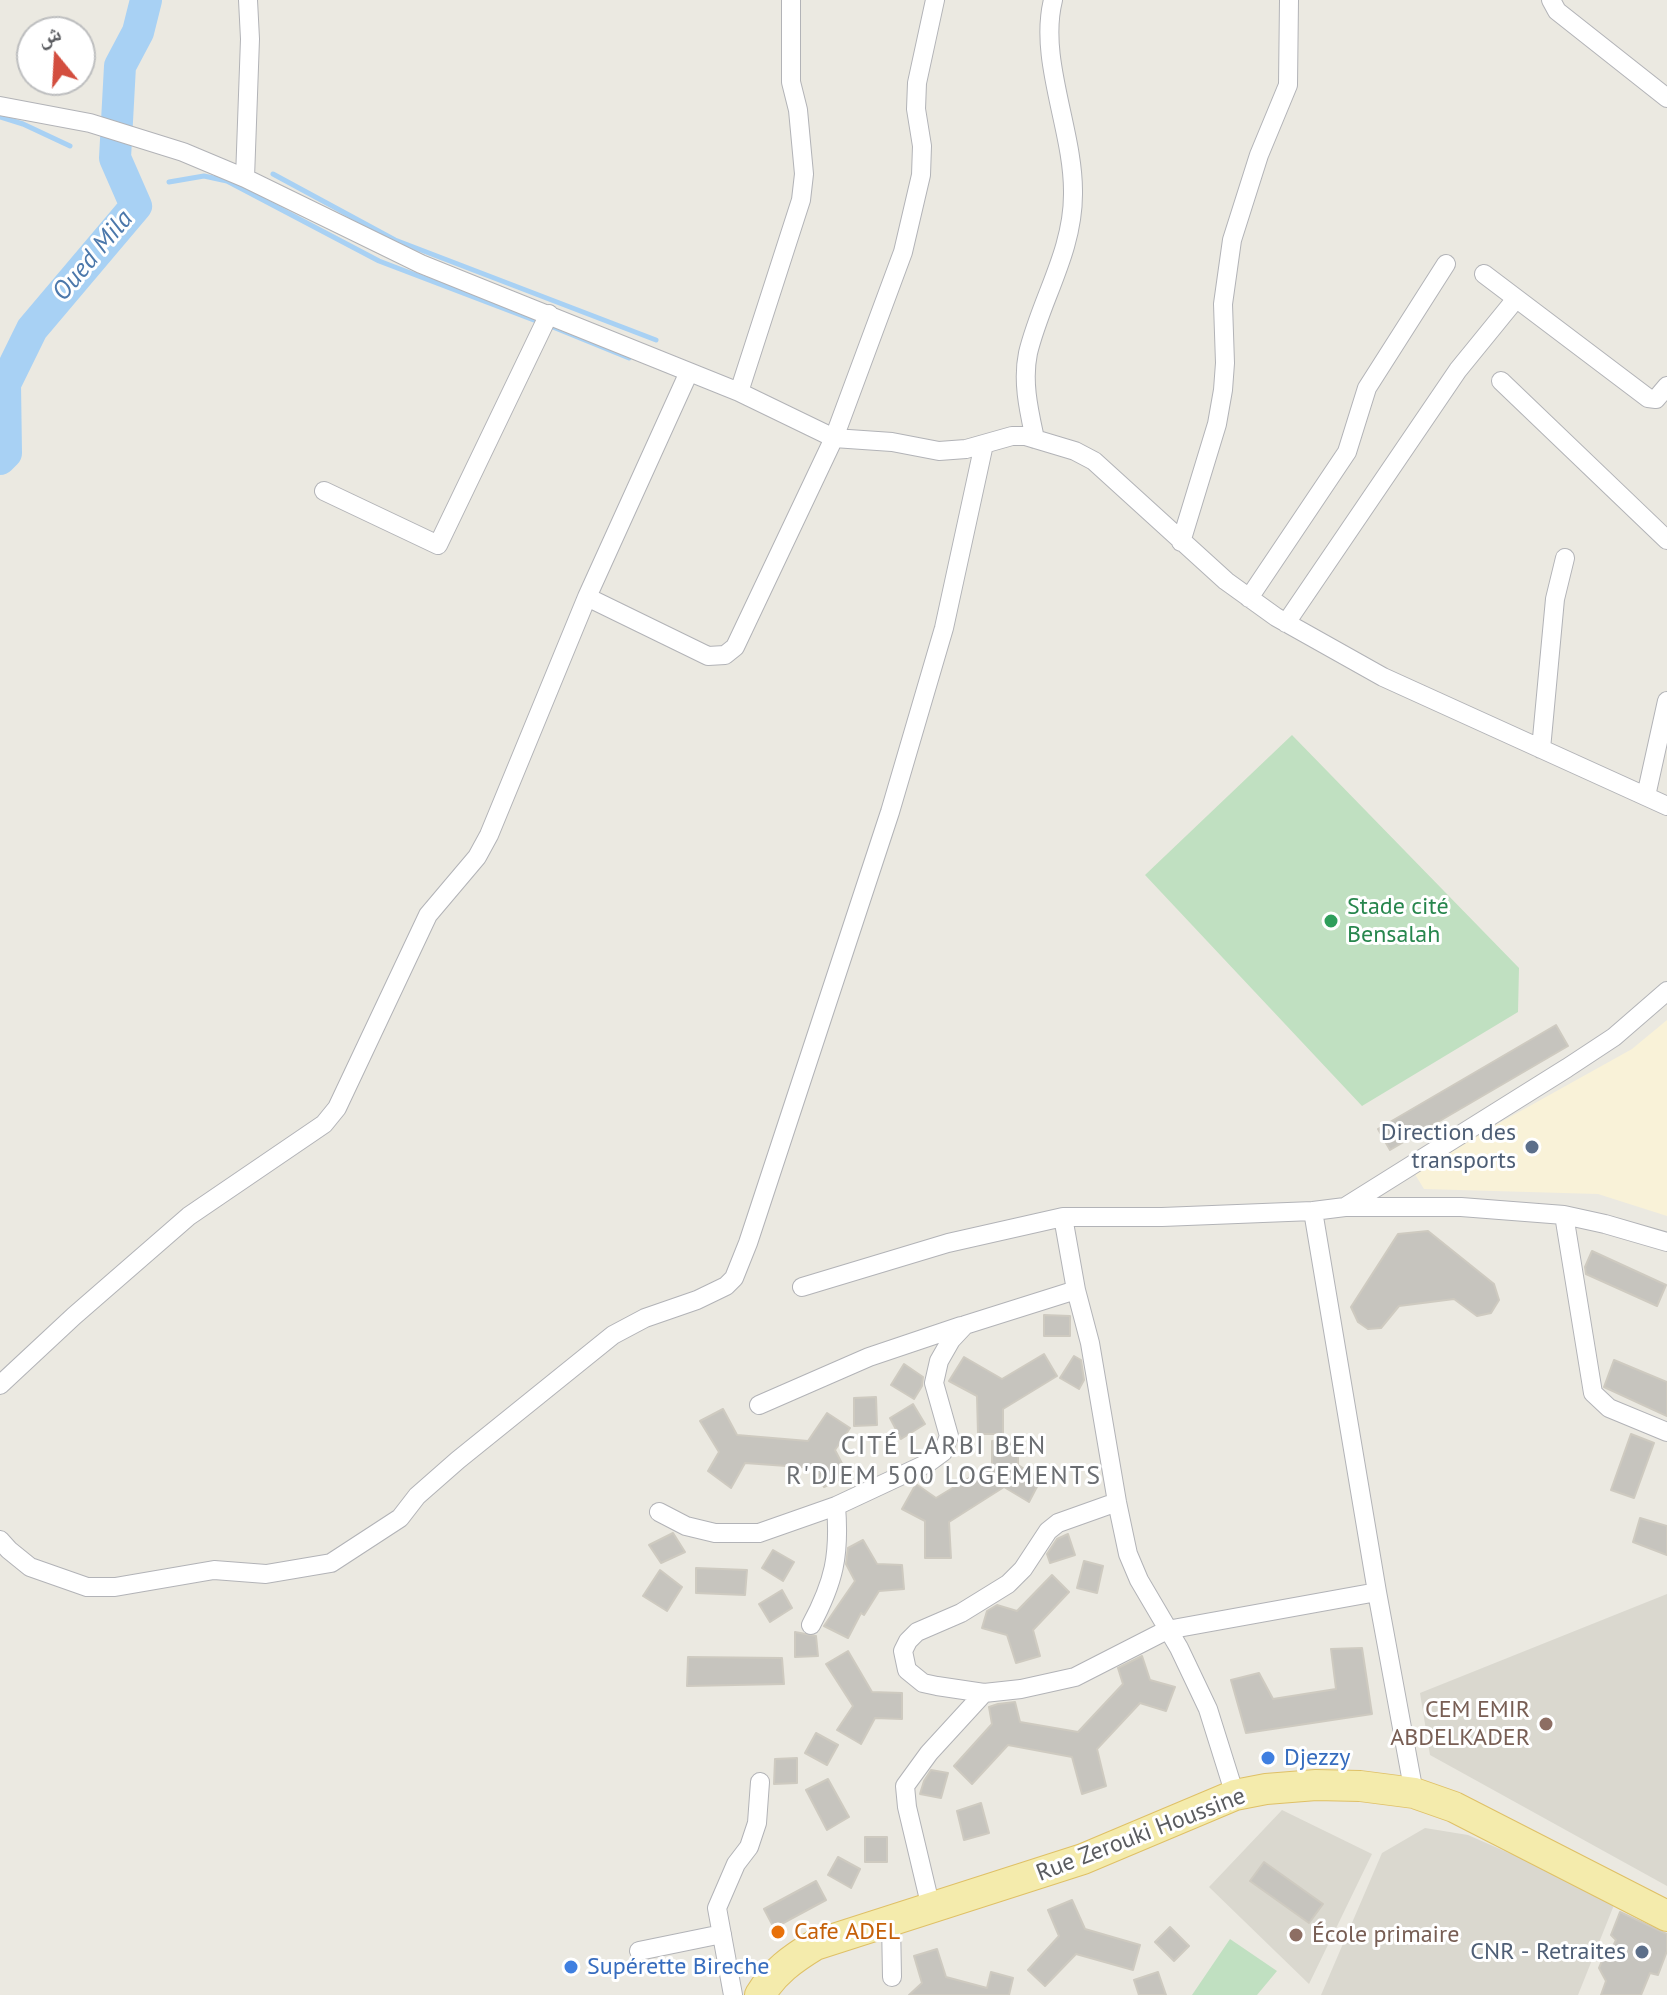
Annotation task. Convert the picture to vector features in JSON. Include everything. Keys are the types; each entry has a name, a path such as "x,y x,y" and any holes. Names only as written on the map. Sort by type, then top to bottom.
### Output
{"main road":[{"name":"Rue Zerouki Houssine","path":"760,1995 769,1980 790,1960 815,1945 1083,1859 1235,1795 1266,1789 1316,1785 1414,1793 1454,1807 1667,1916"}],"street":[{"path":"245,178 250,39 248,0"},
{"path":"739,392 801,200 804,174 798,110 791,82 791,0"},
{"path":"587,597 708,656 725,655 735,647 834,438 884,309 910,226 921,175 917,83 935,0"},
{"path":"1035,439 1028,405 1028,354 1063,258 1073,195 1066,132 1050,42 1049,18 1053,0"},
{"path":"1181,542 1217,424 1221,401 1225,363 1223,304 1232,240 1259,155 1288,85 1289,0"},
{"path":"1551,0 1557,11 1667,98"},
{"path":"0,106 140,136 245,178 421,264 739,392 834,438 892,442 939,451 966,449 1012,436 1035,439 1075,451 1094,461 1181,542 1249,598 1286,623 1372,672 1667,806"},
{"path":"1249,598 1347,452 1367,388 1446,264"},
{"path":"1484,274 1648,398 1656,399 1667,386"},
{"path":"1286,623 1458,370 1515,300"},
{"path":"324,491 438,545 549,314"},
{"path":"0,1385 189,1216 324,1124 337,1108 428,915 477,857 489,835 587,597 689,372"},
{"path":"1501,381 1667,540"},
{"path":"0,1540 30,1567 87,1587 115,1587 214,1570 266,1574 331,1563 400,1518 417,1496 458,1460 613,1335 645,1318 697,1300 726,1286 734,1278 890,812 944,628 984,444"},
{"path":"1541,749 1555,599 1565,558"},
{"path":"1646,796 1667,701"},
{"path":"1345,1207 1614,1037 1667,991"},
{"path":"802,1287 948,1243 1063,1217 1162,1217 1345,1207 1461,1207 1564,1215 1667,1242"},
{"path":"1313,1211 1414,1793"},
{"path":"1564,1215 1593,1393 1609,1408 1667,1432"},
{"path":"1063,1217 1076,1290 1090,1343 1128,1554 1208,1709 1235,1795"},
{"path":"759,1405 869,1357 1076,1290"},
{"path":"659,1512 686,1526 715,1533 759,1533 836,1506 928,1463 943,1452 949,1436 934,1383 939,1361 951,1340 965,1325"},
{"path":"1117,1502 1058,1523 1048,1531 1023,1569 1008,1584 961,1613 917,1632 903,1651 903,1661 913,1677 937,1686 984,1693 1021,1689 1075,1677 1167,1630 1377,1592"},
{"path":"811,1625 829,1592 836,1562 836,1506"},
{"path":"931,1908 907,1807 905,1786 929,1753 984,1693"},
{"path":"733,1995 717,1908 736,1864 749,1847 757,1823 760,1782"},
{"path":"891,1922 892,1977"},
{"path":"639,1951 722,1934"}],"shaded area":[{"path":"1667,1020 1667,1216 1598,1194 1424,1189 1413,1171 1632,1049"},
{"name":"CEM EMIR ABDELKADER","path":"1667,1594 1667,1886 1430,1755 1420,1693"},
{"name":"École primaire","path":"1282,1810 1372,1854 1309,1984 1209,1887"},
{"path":"1425,1828 1468,1835 1616,1900 1578,1995 1321,1995 1382,1853"}],"green space":[{"name":"Stade cité Bensalah","path":"1292,735 1519,968 1518,1012 1362,1106 1145,875"},
{"path":"1230,1939 1277,1971 1257,1995 1192,1995"}],"building":[{"path":"1556,1025 1568,1046 1390,1150 1378,1129"},
{"path":"1428,1231 1494,1284 1499,1300 1491,1313 1477,1316 1454,1299 1399,1306 1381,1328 1368,1329 1358,1322 1351,1307 1398,1234"},
{"path":"1592,1251 1666,1285 1657,1306 1586,1274 1585,1267"},
{"path":"1044,1315 1070,1316 1070,1336 1044,1336"},
{"path":"1044,1354 1057,1376 1003,1409 1003,1434 978,1434 977,1396 949,1381 964,1357 1002,1379"},
{"path":"1074,1356 1081,1360 1084,1380 1079,1389 1060,1378"},
{"path":"1614,1360 1667,1382 1667,1416 1604,1387"},
{"path":"904,1364 923,1377 922,1386 914,1399 891,1385"},
{"path":"876,1397 877,1425 854,1426 854,1398"},
{"path":"913,1404 925,1424 901,1439 890,1418"},
{"path":"723,1409 737,1435 808,1441 827,1413 850,1428 835,1450 848,1475 824,1487 814,1468 745,1463 731,1488 708,1471 719,1452 700,1421"},
{"path":"1631,1434 1654,1443 1634,1498 1611,1490"},
{"path":"1018,1438 1018,1465 1041,1479 1029,1502 1004,1487 949,1522 951,1558 925,1558 925,1521 902,1509 916,1484 936,1498 992,1464 992,1441"},
{"path":"1640,1518 1667,1526 1667,1555 1633,1542"},
{"path":"673,1533 685,1552 661,1563 649,1545"},
{"path":"1068,1534 1075,1555 1050,1563 1047,1554 1057,1539"},
{"path":"863,1540 877,1564 902,1565 904,1589 879,1591 864,1615 861,1613 848,1638 824,1626 855,1581 846,1564 848,1548"},
{"path":"773,1550 794,1562 783,1581 762,1568"},
{"path":"1084,1561 1103,1566 1097,1593 1077,1588"},
{"path":"696,1568 747,1570 745,1595 696,1593"},
{"path":"660,1570 682,1587 667,1611 643,1596"},
{"path":"1052,1575 1069,1592 1033,1630 1040,1656 1016,1663 1007,1635 982,1628 987,1611 997,1605 1017,1611"},
{"path":"782,1590 792,1608 770,1622 759,1604"},
{"path":"795,1632 816,1636 818,1656 795,1657"},
{"path":"1362,1648 1372,1714 1246,1733 1231,1680 1259,1673 1273,1699 1336,1689 1331,1649"},
{"path":"848,1651 872,1692 902,1693 902,1719 875,1718 861,1744 837,1730 853,1706 826,1664"},
{"path":"1142,1656 1150,1680 1175,1687 1166,1711 1140,1703 1097,1749 1106,1786 1082,1794 1072,1757 1008,1745 972,1784 954,1766 992,1724 989,1707 998,1704 1015,1702 1020,1722 1078,1732 1123,1684 1118,1668"},
{"path":"688,1657 782,1658 784,1684 687,1686"},
{"path":"816,1733 838,1745 827,1765 805,1753"},
{"path":"797,1758 797,1783 774,1784 775,1759"},
{"path":"931,1770 948,1773 941,1798 920,1794"},
{"path":"828,1779 849,1817 827,1830 806,1790"},
{"path":"981,1803 989,1833 964,1840 957,1811"},
{"path":"865,1837 887,1837 887,1862 865,1862"},
{"path":"838,1857 860,1869 851,1888 828,1875"},
{"path":"1264,1862 1323,1904 1309,1923 1250,1881"},
{"path":"816,1881 826,1900 774,1928 764,1909"},
{"path":"1072,1900 1085,1929 1140,1945 1133,1970 1076,1954 1045,1986 1028,1970 1059,1936 1048,1910"},
{"name":"CNR - Retraites","path":"1620,1912 1667,1934 1667,1951 1658,1975 1650,1973 1641,1995 1601,1995 1606,1981 1599,1968 1616,1940 1611,1935"},
{"path":"1170,1927 1189,1946 1174,1961 1155,1942"},
{"path":"937,1949 946,1977 987,1988 991,1972 1013,1978 1009,1995 909,1995 922,1983 914,1956"},
{"path":"1158,1972 1166,1995 1139,1995 1134,1980"}],"waterway":[{"name":"Oued Mila","path":"0,459 6,453 5,384 32,329 136,206 115,158 120,66 138,32 146,0"},
{"path":"0,117 70,146"},
{"path":"273,174 395,240 656,340"},
{"path":"169,182 204,176 227,181 379,261 539,322"},
{"path":"548,325 629,358"}],"place":[{"name":"Stade cité Bensalah","path":"1331,921"},
{"name":"Direction des transports","path":"1532,1147"},
{"name":"CEM EMIR ABDELKADER","path":"1546,1724"},
{"name":"Djezzy","path":"1268,1758"},
{"name":"Cafe ADEL","path":"778,1932"},
{"name":"École primaire","path":"1296,1935"},
{"name":"CNR - Retraites","path":"1642,1952"},
{"name":"Supérette Bireche","path":"571,1967"}],"district":[{"name":"CITÉ LARBI BEN R'DJEM 500 LOGEMENTS","path":"944,1462"}]}
